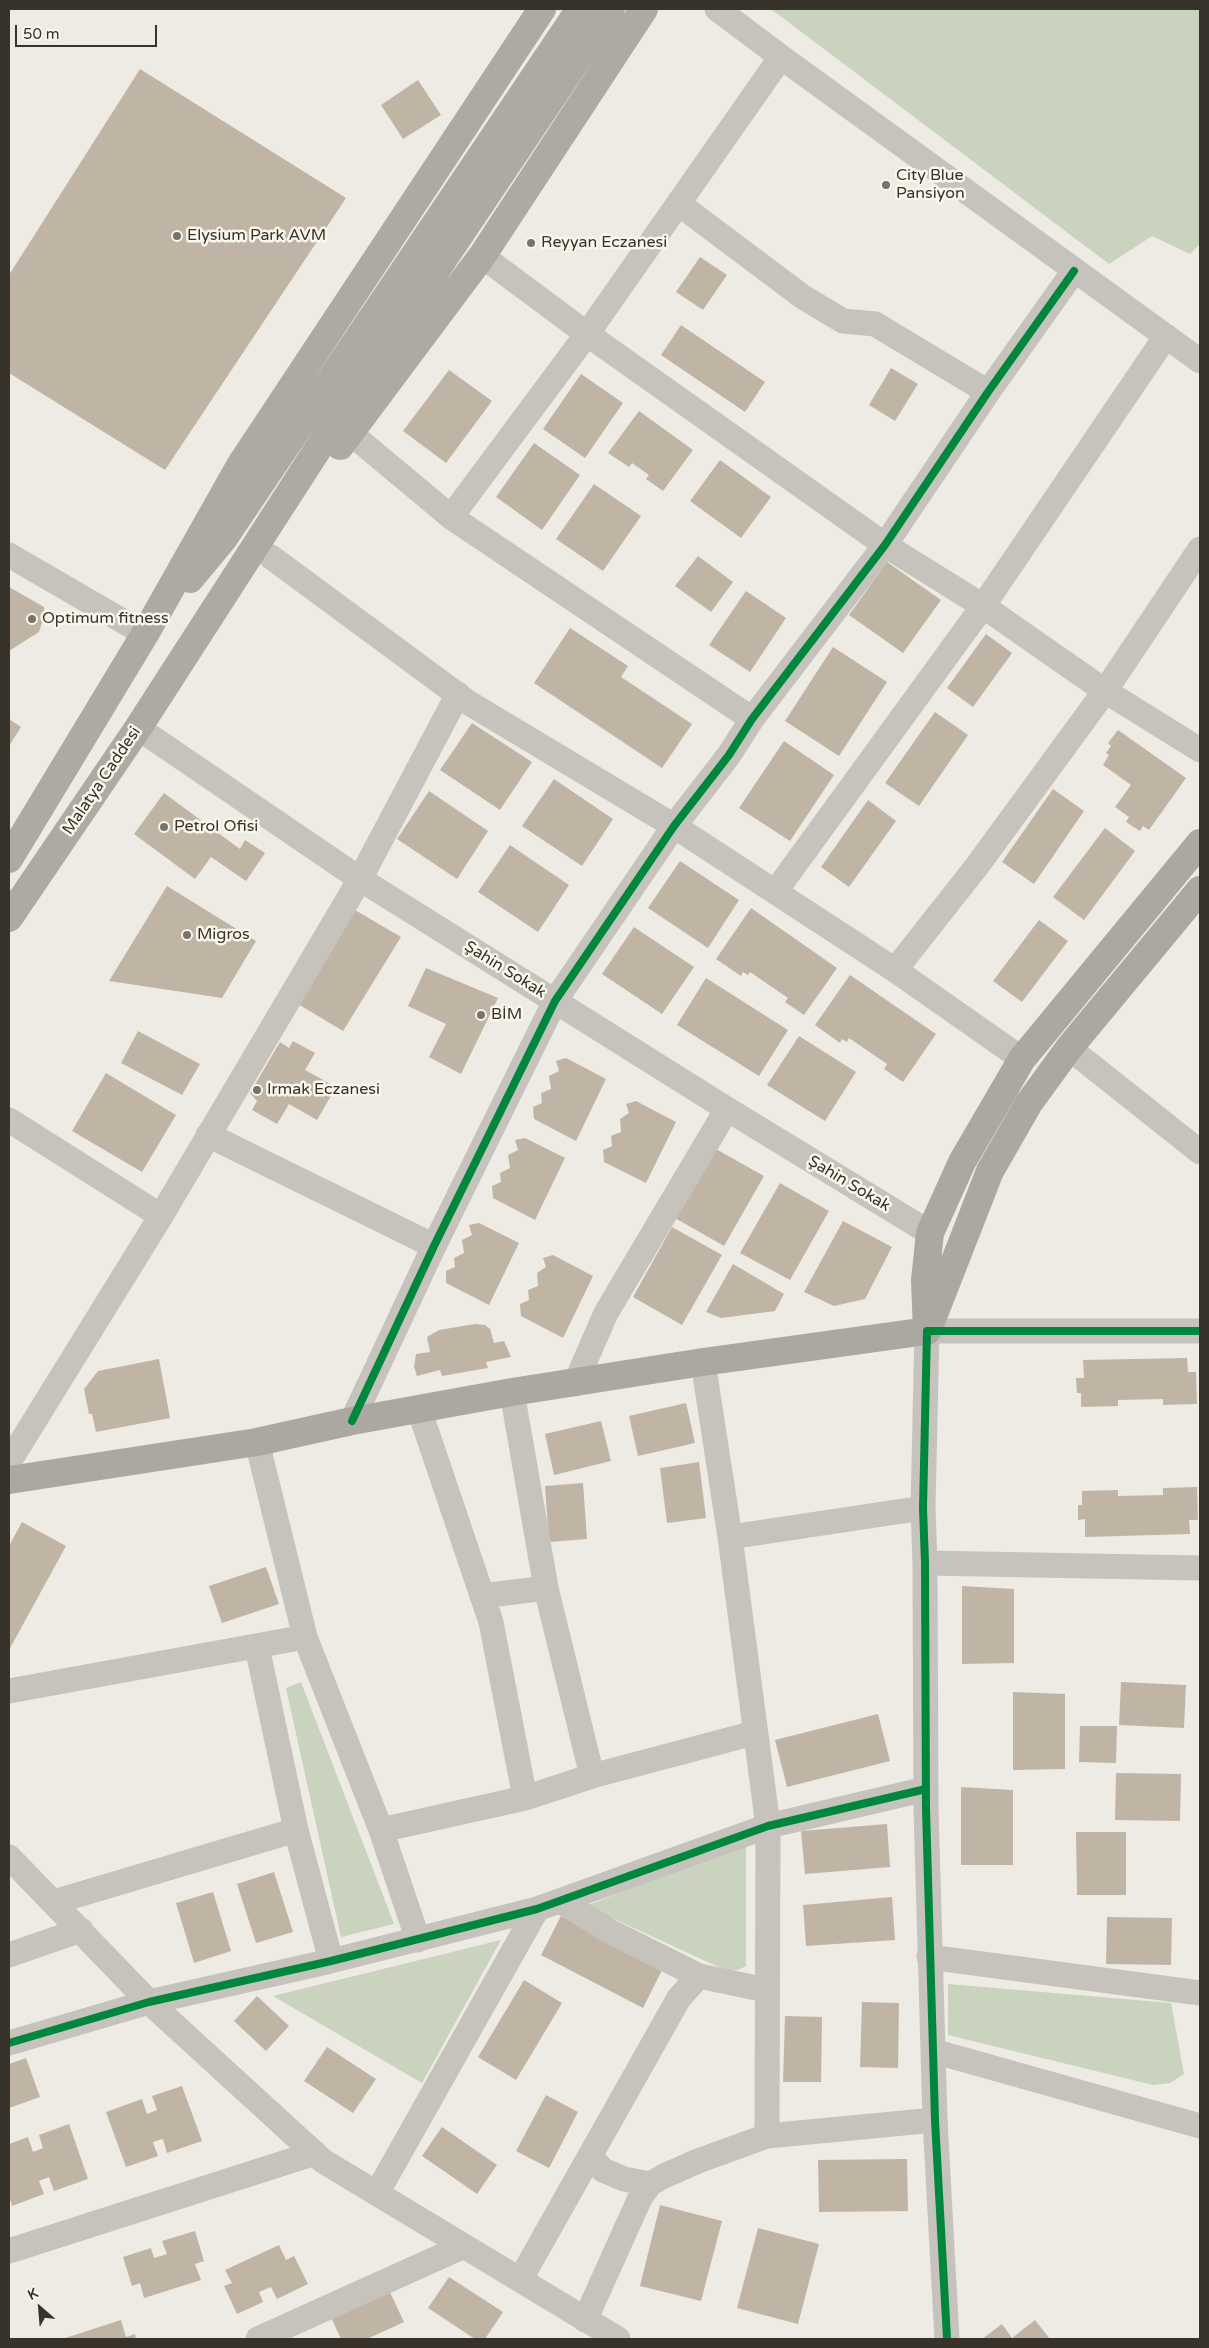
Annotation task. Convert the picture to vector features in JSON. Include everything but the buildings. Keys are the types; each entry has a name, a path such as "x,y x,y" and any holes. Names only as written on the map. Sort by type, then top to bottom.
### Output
{"highway":[{"path":"10,855 145,634 241,464 542,9"},
{"path":"145,634 224,538 580,9"},
{"path":"193,643 354,393 611,9"},
{"path":"193,643 271,557 350,432 482,256 644,9"},
{"name":"Malatya Caddesi","path":"9,918 138,728 193,643"}],"main road":[{"path":"928,1331 925,1280 930,1233 962,1162 1022,1058 1200,844"},
{"path":"928,1331 990,1171 1029,1103 1069,1048 1200,890"},
{"path":"9,1480 257,1442 352,1421 512,1392 575,1384 703,1362 928,1331"}],"street":[{"path":"618,48 657,9"},
{"path":"717,9 1200,361"},
{"path":"451,517 587,334 781,57"},
{"path":"679,204 802,297 843,321 875,324 988,392"},
{"path":"482,256 587,334 885,545 983,606 1104,691 1200,750"},
{"path":"352,1421 434,1246 556,1001 674,826 729,755 752,719 885,545 988,392 1074,271"},
{"path":"776,892 983,606 1166,336"},
{"path":"350,432 451,517 752,719"},
{"path":"895,970 977,866 1104,691 1200,549"},
{"path":"9,555 145,634"},
{"path":"271,557 458,694 674,826 895,970 1022,1058"},
{"path":"9,1462 161,1216 360,879 458,694"},
{"name":"Şahin Sokak","path":"138,728 360,879 727,1109 930,1233"},
{"path":"1069,1048 1200,1152"},
{"path":"575,1384 606,1313 727,1109"},
{"path":"11,1127 161,1216"},
{"path":"208,1136 434,1246"},
{"path":"947,2339 935,2120 929,1957 926,1789 926,1563 922,1508 928,1331 1200,1331"},
{"path":"703,1362 730,1537 754,1733 768,1826 767,2136"},
{"path":"512,1392 546,1588 592,1776"},
{"path":"419,1409 491,1622 526,1798"},
{"path":"257,1442 306,1637 381,1830 418,1940"},
{"path":"730,1537 922,1508"},
{"path":"926,1563 1200,1568"},
{"path":"482,1596 546,1588"},
{"path":"9,1691 306,1637"},
{"path":"257,1647 296,1830 331,1961"},
{"path":"381,1830 526,1798 592,1776 754,1733"},
{"path":"9,2043 149,2002 331,1961 537,1909 562,1902 768,1826 926,1789"},
{"path":"54,1902 296,1830"},
{"path":"9,1857 149,2002 323,2161 618,2339"},
{"path":"562,1902 611,1932 699,1976 766,1990"},
{"path":"377,2193 537,1909"},
{"path":"9,1955 81,1930"},
{"path":"929,1957 1200,1993"},
{"path":"520,2280 679,1998 699,1976"},
{"path":"933,2051 1200,2126"},
{"path":"585,2320 640,2198 650,2184 698,2161 767,2136 935,2120"},
{"path":"9,2250 315,2153"},
{"path":"590,2156 603,2170 624,2179 650,2184"},
{"path":"274,2337 464,2246"}],"green space":[{"path":"771,9 1200,9 1200,244 1190,254 1152,236 1109,264"},
{"path":"301,1682 394,1924 341,1937 286,1688"},
{"path":"746,1843 746,1966 738,1970 725,1970 586,1906"},
{"path":"501,1940 422,2083 273,1996"},
{"path":"948,1984 1171,2003 1184,2074 1170,2083 1153,2085 948,2035"}],"cycle path":[{"path":"352,1421 434,1246 555,1001 674,826 729,755 752,719 885,545 988,392 1074,271"},
{"path":"947,2339 935,2120 926,1809 923,1508 927,1331 1200,1331"},
{"path":"9,2043 149,2002 331,1961 537,1909 768,1826 926,1789"}],"place":[{"name":"City Blue Pansiyon","path":"886,185"},
{"name":"Elysium Park AVM","path":"177,236"},
{"name":"Reyyan Eczanesi","path":"531,243"},
{"name":"Optimum fitness","path":"32,619"},
{"name":"Petrol Ofisi","path":"164,827"},
{"name":"Migros","path":"187,935"},
{"name":"BİM","path":"481,1015"},
{"name":"Irmak Eczanesi","path":"257,1090"}]}
